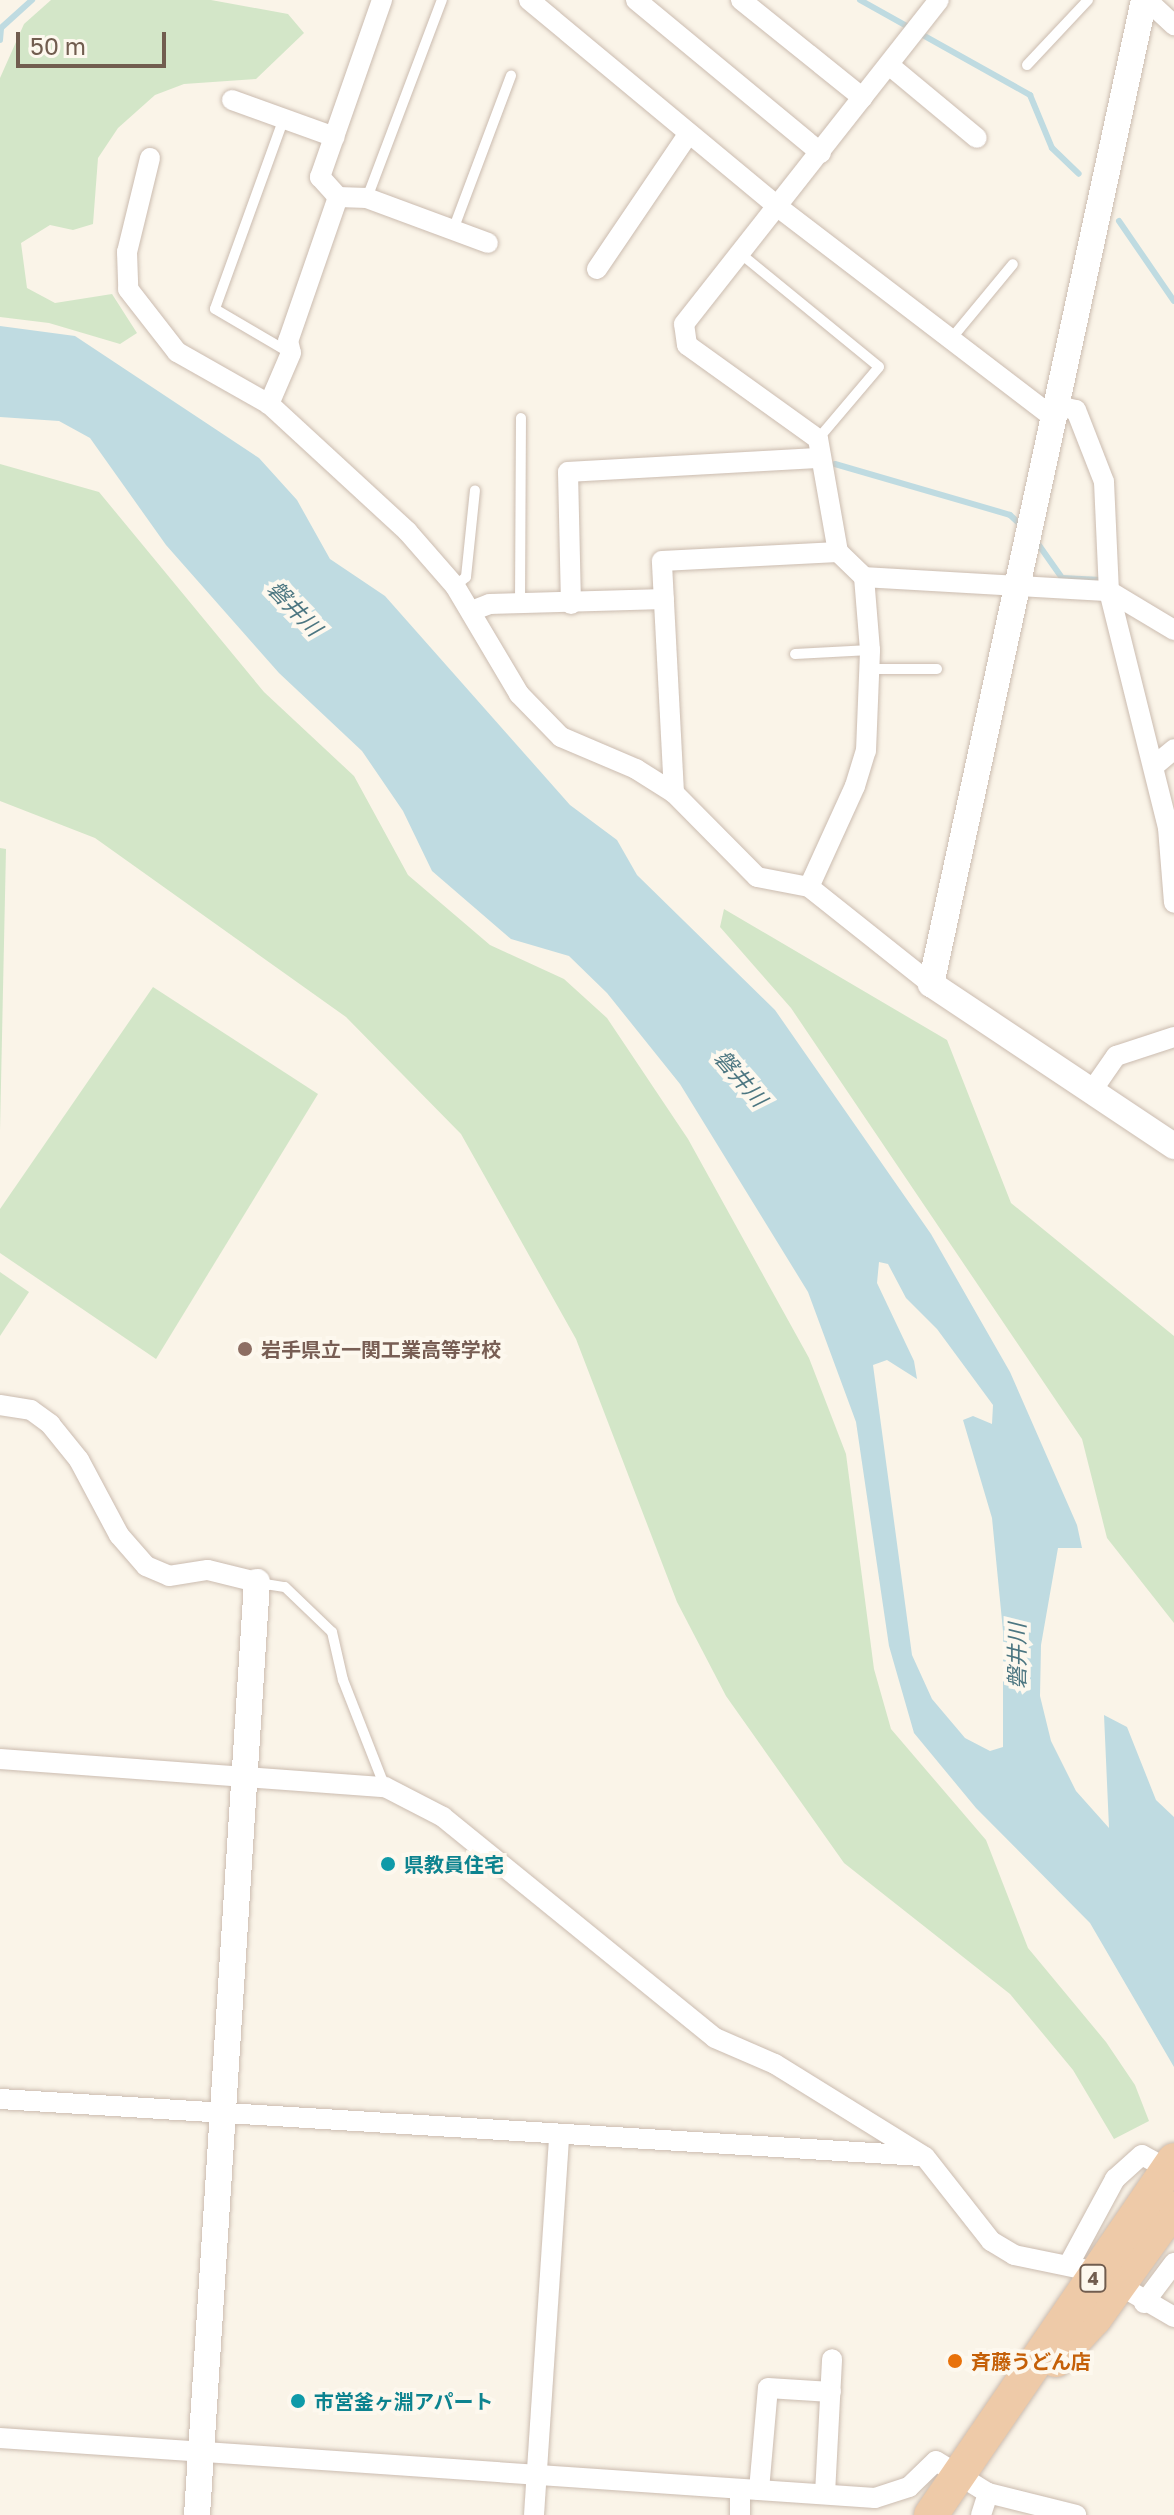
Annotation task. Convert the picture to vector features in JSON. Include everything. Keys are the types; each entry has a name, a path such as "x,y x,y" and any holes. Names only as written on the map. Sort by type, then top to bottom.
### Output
{"highway":[{"name":"4","path":"1107,2282 1167,2160"},
{"name":"4","path":"931,2515 1012,2395 1174,2208"}],"street":[{"path":"382,0 320,177 338,197 367,198 488,243"},
{"path":"529,0 778,207 951,339 1057,412 1076,410 1104,482 1109,591 1168,828 1174,903"},
{"path":"636,0 821,153"},
{"path":"741,0 863,98"},
{"path":"939,0 684,324 687,345 820,448 838,552 864,577 1109,591 1174,630"},
{"path":"931,984 1015,586 1057,412 1146,0 1174,25"},
{"path":"889,65 977,138"},
{"path":"232,100 335,137"},
{"path":"597,269 689,133"},
{"path":"150,158 127,252 128,289 177,352 269,404 407,531 474,610 519,694 561,737 636,769 674,793 757,877 809,887 931,984 1174,1146"},
{"path":"269,404 291,353 288,341 338,197"},
{"path":"571,604 568,472 820,448"},
{"path":"674,793 662,561 838,552"},
{"path":"809,887 855,786 866,751 870,659 864,577"},
{"path":"474,610 490,604 664,599"},
{"path":"1154,766 1174,749"},
{"path":"1091,1092 1116,1056 1174,1037"},
{"path":"0,1405 31,1410 50,1424 79,1460 119,1535 146,1566 169,1576 208,1570 257,1582 197,2515"},
{"path":"0,1759 385,1787 443,1817 715,2038 775,2064 925,2157 991,2241 1014,2255 1107,2282 1174,2317"},
{"path":"0,2099 559,2137 925,2157"},
{"path":"534,2515 559,2137"},
{"path":"1107,2282 1174,2263"},
{"path":"825,2494 832,2359"},
{"path":"740,2515 750,2490 768,2388 831,2392"},
{"path":"0,2438 825,2494 892,2495 936,2461 988,2493 1076,2515"},
{"path":"981,2515 988,2493"}],"lane":[{"path":"367,198 442,0"},
{"path":"1027,65 1088,0"},
{"path":"453,230 511,76"},
{"path":"284,118 215,309 291,353"},
{"path":"741,254 879,367 820,448"},
{"path":"951,339 1013,264"},
{"path":"520,604 521,418"},
{"path":"455,586 466,577 475,490"},
{"path":"795,654 870,659 937,669"},
{"path":"257,1582 285,1587 332,1632 343,1680 385,1787"}],"green space":[{"path":"51,0 211,0 288,14 304,33 256,79 184,84 155,95 118,128 98,158 93,224 73,230 50,225 21,243 27,288 55,303 112,294 137,333 120,344 49,323 0,317 0,78 24,24"},
{"path":"0,464 99,492 264,692 354,776 408,875 490,945 564,979 607,1018 688,1139 809,1358 846,1454 874,1669 891,1729 986,1840 1028,1948 1106,2042 1135,2085 1149,2121 1114,2139 1073,2070 1010,1994 844,1863 726,1696 677,1602 576,1339 461,1134 346,1017 95,838 0,801"},
{"path":"0,848 6,849 0,1131"},
{"path":"724,909 947,1040 1011,1203 1174,1336 1174,1623 1107,1538 1082,1439 791,1008 720,927"},
{"path":"153,987 318,1094 156,1359 0,1253 0,1209"},
{"path":"0,1272 29,1292 0,1336"}],"water":[{"name":"磐井川","path":"0,326 75,336 259,458 297,500 330,559 385,596 570,805 617,840 637,875 775,1010 931,1234 1010,1372 1077,1525 1082,1548 1058,1548 1041,1645 1040,1696 1051,1741 1076,1791 1109,1828 1104,1715 1127,1727 1156,1800 1174,1817 1174,2067 1090,1923 976,1808 914,1733 889,1646 856,1422 808,1292 680,1084 607,993 569,956 511,939 432,871 403,811 362,751 279,673 166,545 90,438 59,421 0,417","holes":["879,1262 888,1264 906,1298 937,1329 993,1405 992,1424 973,1416 963,1420 992,1518 1003,1631 1003,1747 990,1751 965,1738 932,1699 912,1655 873,1365 887,1360 917,1379 914,1361 877,1283"]}],"waterway":[{"path":"0,40 1,28 32,0"},
{"path":"860,0 1030,95 1052,148 1079,174"},
{"path":"1119,221 1174,301"},
{"path":"835,464 1010,515 1023,527"},
{"path":"1036,541 1062,578 1101,580"}],"place":[{"name":"岩手県立一関工業高等学校","path":"245,1349"},
{"name":"県教員住宅","path":"388,1864"},
{"name":"斉藤うどん店","path":"955,2361"},
{"name":"市営釜ヶ淵アパート","path":"298,2401"}]}
